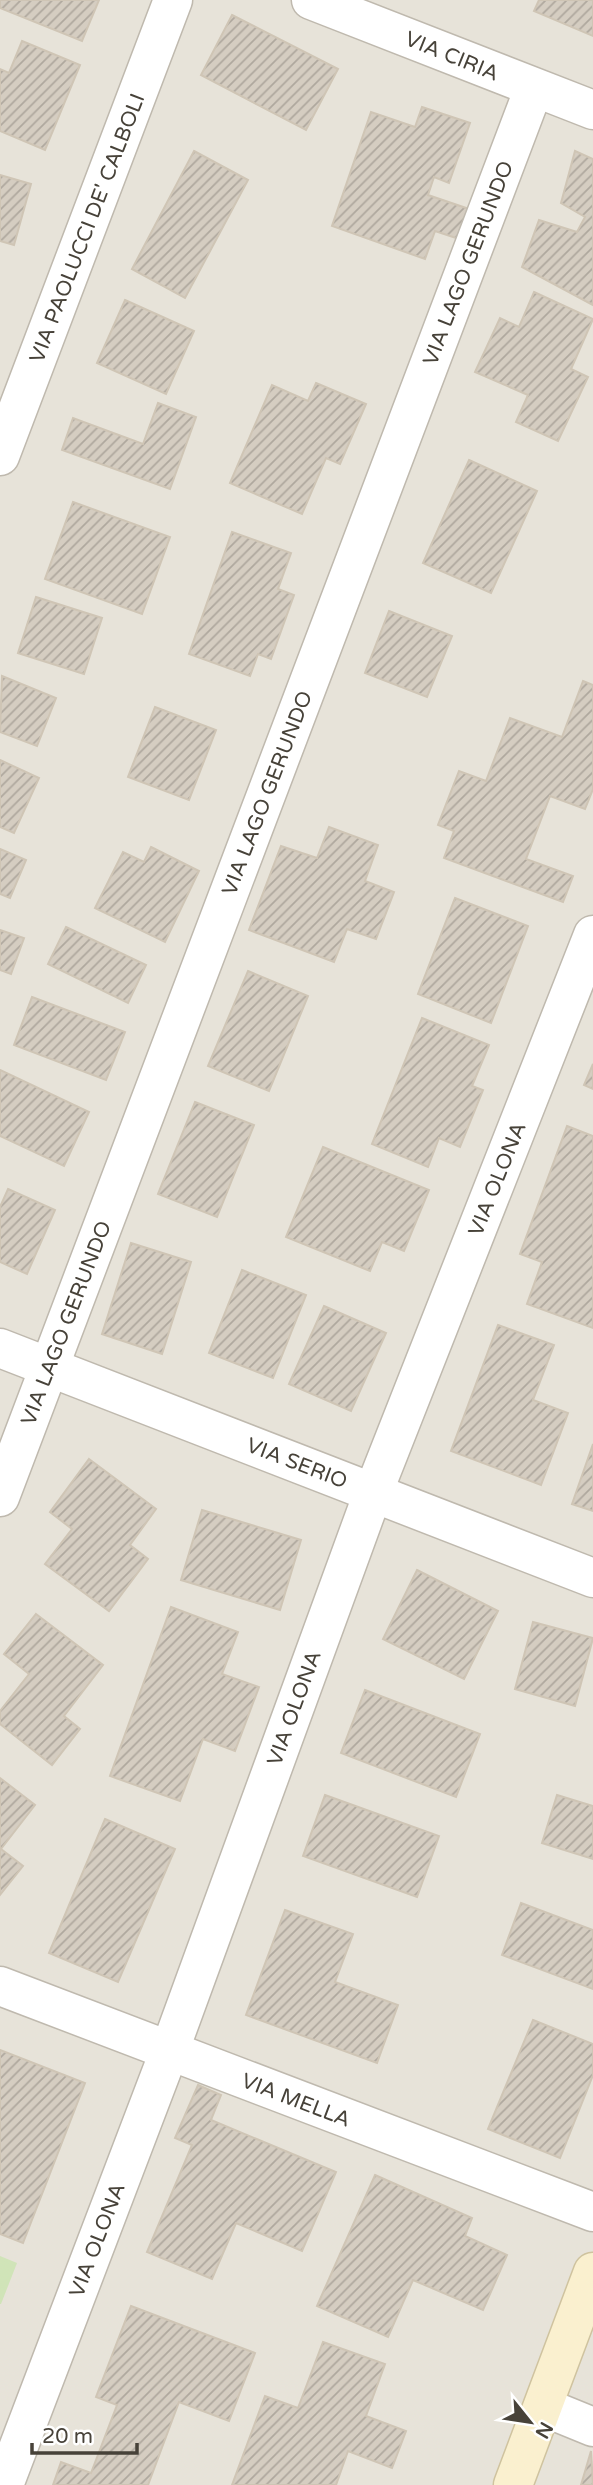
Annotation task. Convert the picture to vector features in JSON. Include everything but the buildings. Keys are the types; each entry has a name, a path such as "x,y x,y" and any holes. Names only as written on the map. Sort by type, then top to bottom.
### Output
{"street":[{"name":"VIA PAOLUCCI DE' CALBOLI","path":"0,456 173,0"},
{"name":"VIA CIRIA","path":"311,0 593,110"},
{"name":"VIA LAGO GERUNDO","path":"0,1497 534,88"},
{"name":"VIA OLONA","path":"4,2485 169,2052 373,1493 593,935"},
{"name":"VIA SERIO","path":"0,1348 593,1578"},
{"name":"VIA MELLA","path":"0,1986 593,2212"},
{"path":"513,2485 593,2272"},
{"path":"544,2407 593,2427"}],"shaded area":[{"path":"0,0 593,0 593,2485 0,2485"}],"green space":[{"path":"0,2256 17,2263 1,2304 0,2304"}]}
